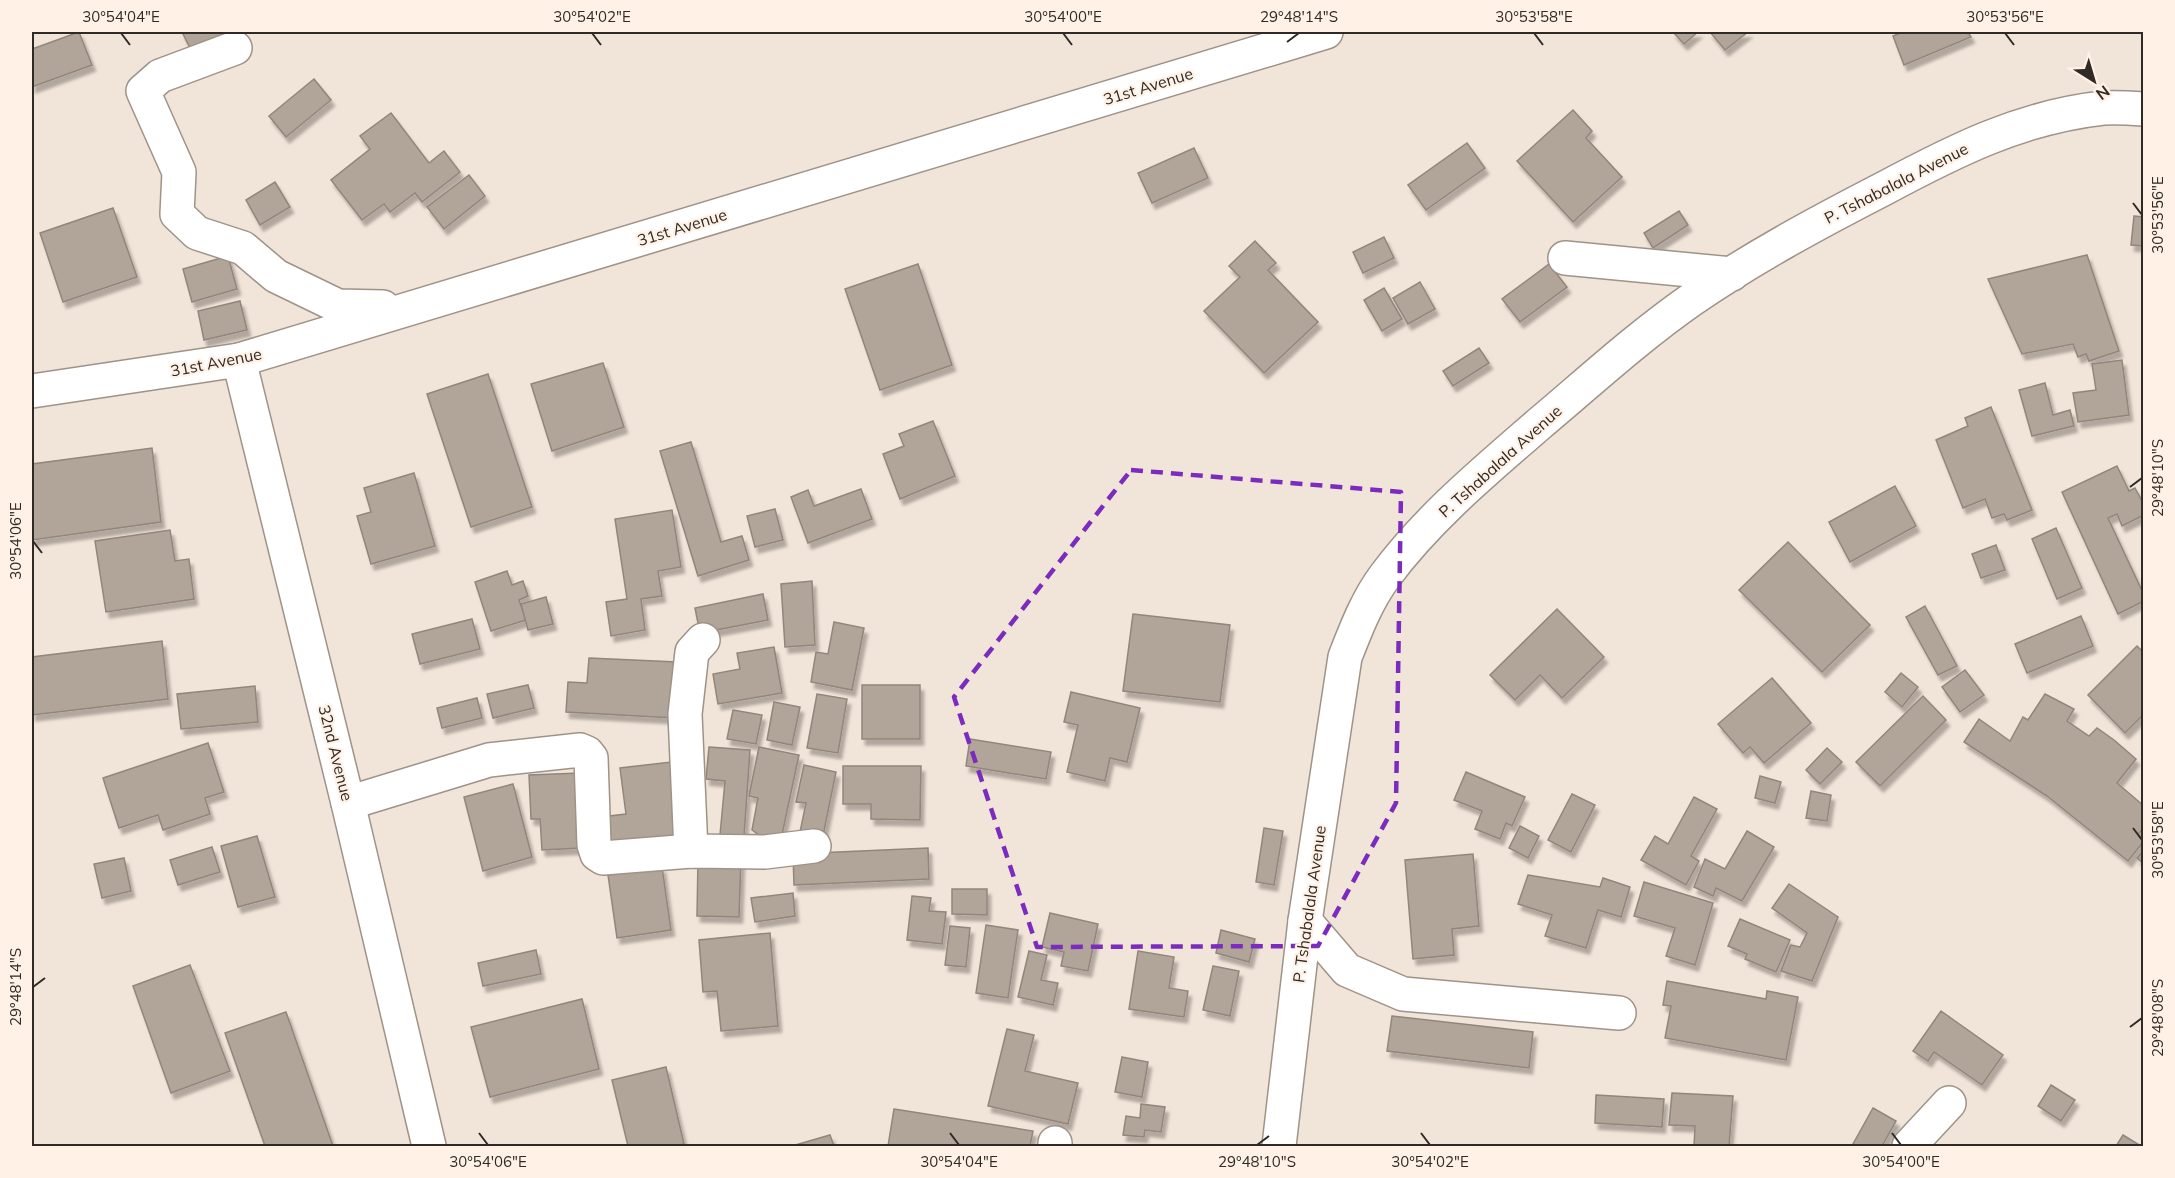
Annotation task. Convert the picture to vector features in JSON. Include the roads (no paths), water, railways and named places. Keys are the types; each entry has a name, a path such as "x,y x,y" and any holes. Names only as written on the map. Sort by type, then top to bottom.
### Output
{"street":[{"name":"31st Avenue","path":"32,391 239,360 1326,32"},
{"path":"235,48 160,76 143,91 178,172 177,214 197,233 243,248 276,276 338,306 409,309"},
{"name":"P. Tshabalala Avenue","path":"1279,1146 1305,921 1345,657 1360,617 1384,577 1426,527 1501,458 1621,355 1690,301 1732,274 1802,231 1944,156 1998,133 2050,117 2105,108 2144,109"},
{"path":"1565,258 1732,274"},
{"name":"32nd Avenue","path":"239,360 348,803 429,1146"},
{"path":"691,851 684,714 692,652 703,640"},
{"path":"348,803 489,760 580,750 591,758 594,845 597,854 603,858 691,851 765,852 814,846"},
{"path":"1305,921 1347,970 1403,994 1619,1013"},
{"path":"1909,1146 1949,1103"}]}
